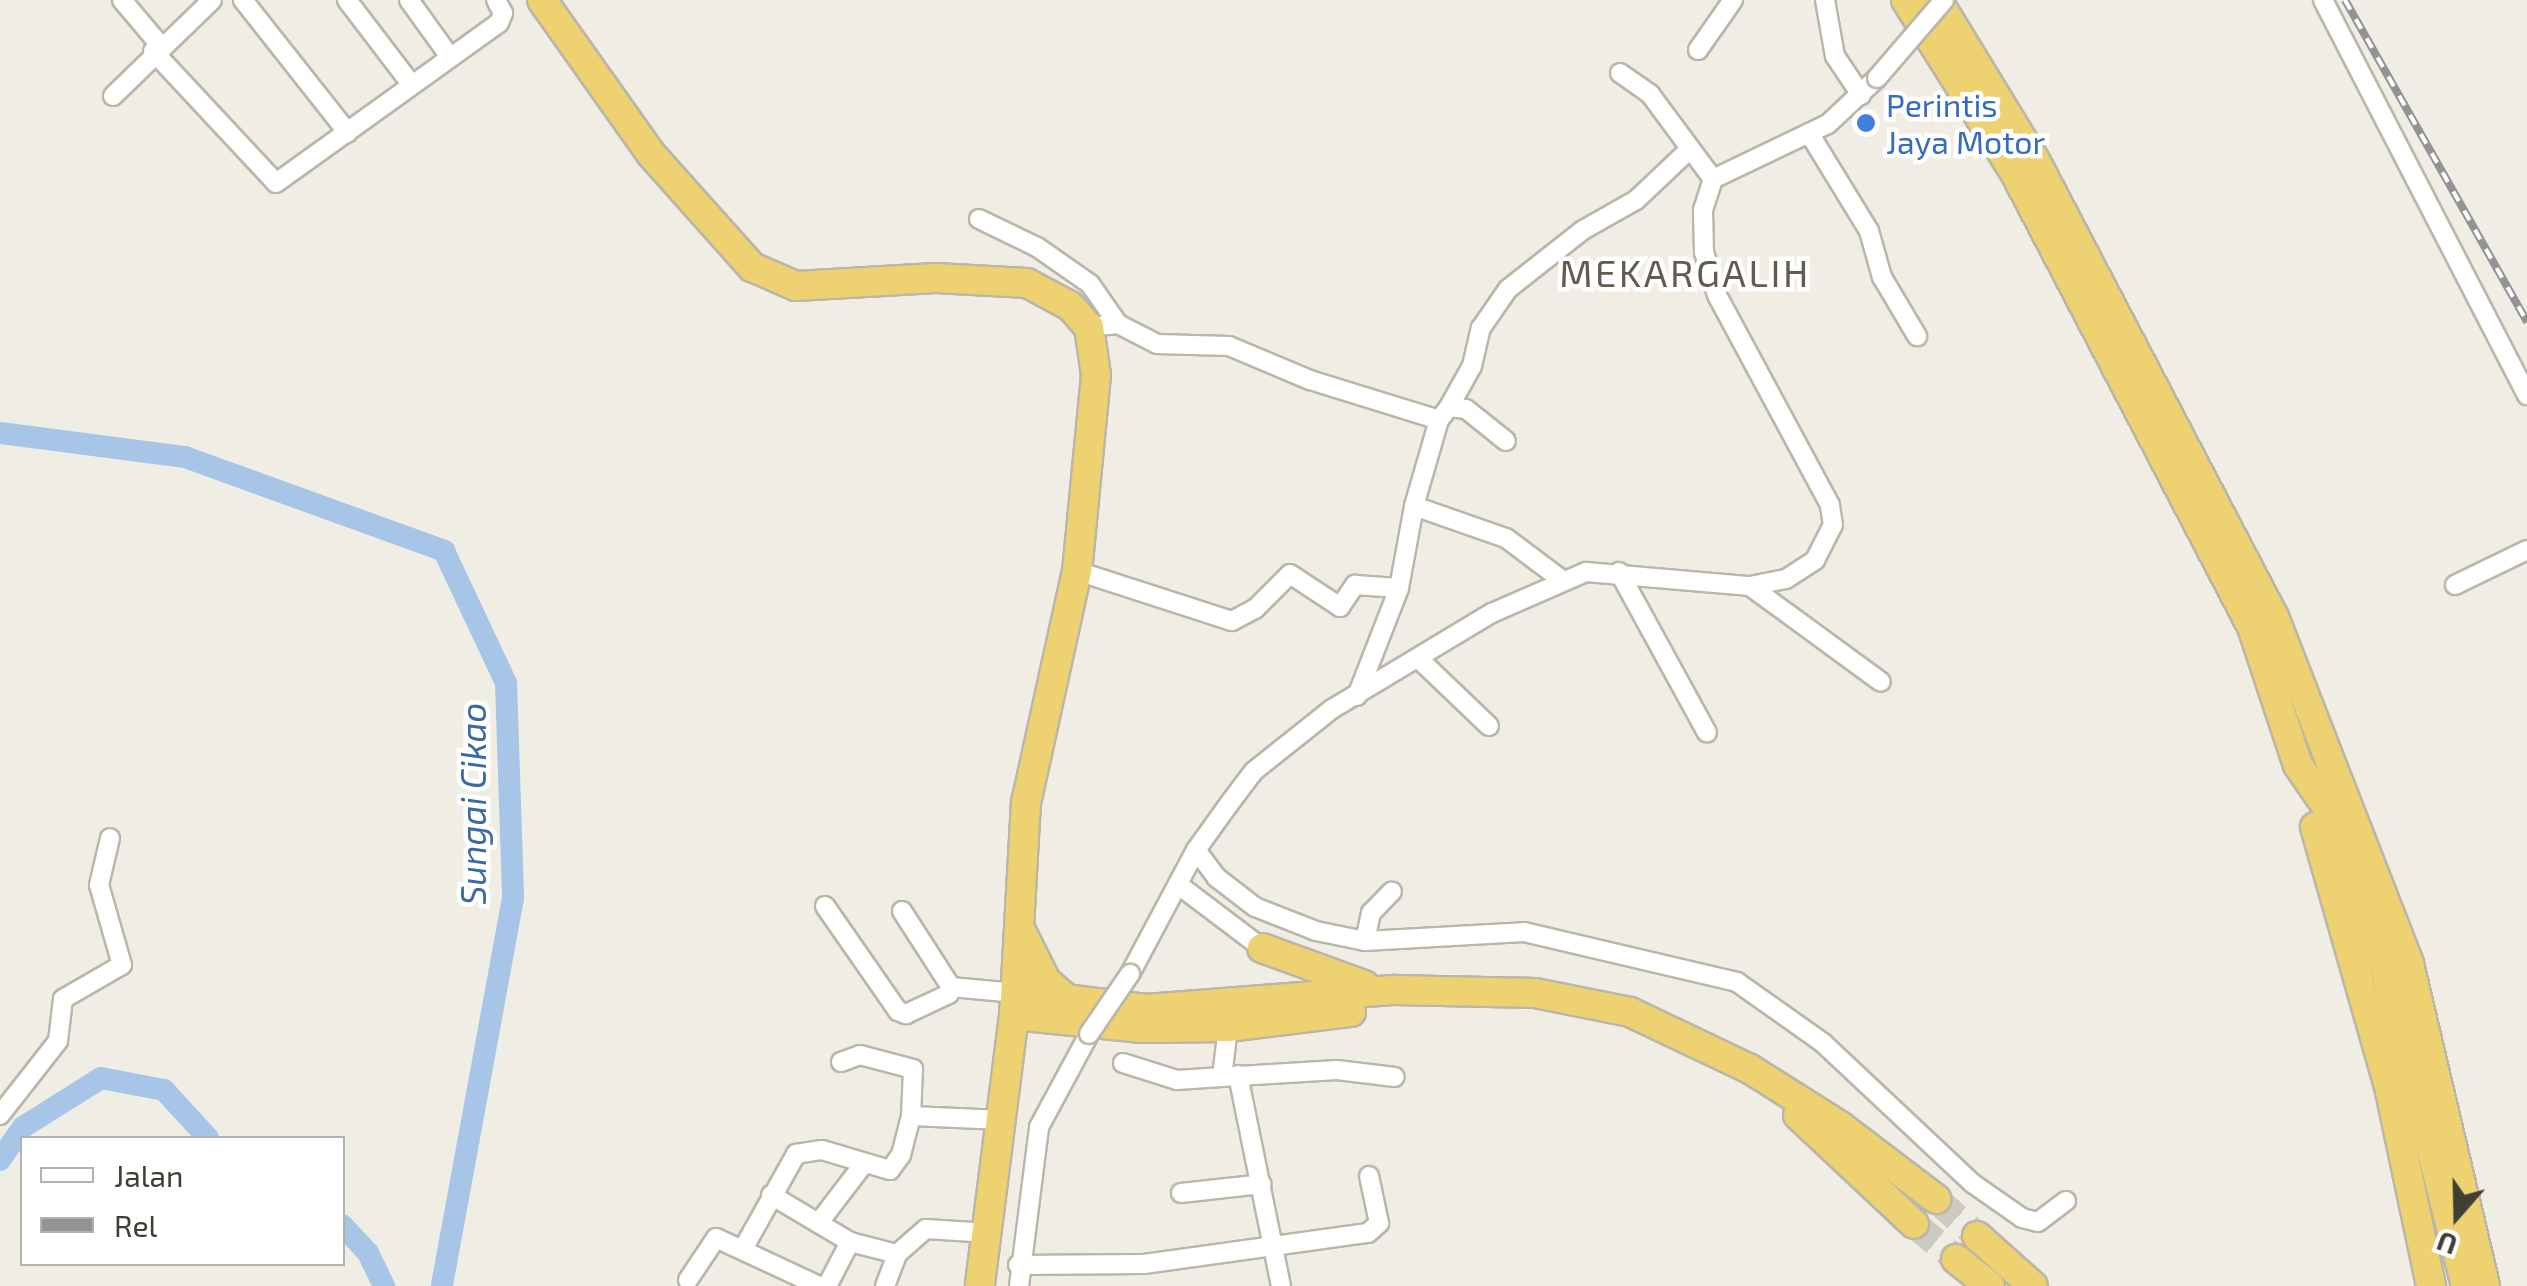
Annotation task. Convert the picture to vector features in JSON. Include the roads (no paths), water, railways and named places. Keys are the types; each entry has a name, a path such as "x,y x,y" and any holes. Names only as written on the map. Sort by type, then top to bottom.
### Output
{"highway":[{"path":"542,0 651,154 752,267 796,286 926,279 1026,284 1070,306 1089,327 1096,375 1077,572 1030,776 1015,1004 980,1286"},
{"path":"1906,0 2015,173 2252,627 2298,765 2364,990 2431,1286"},
{"path":"1940,0 2036,162 2274,617 2410,964 2485,1286"},
{"path":"2298,765 2327,807 2386,972 2466,1286"},
{"path":"1020,927 1046,982 1078,1020"},
{"path":"1262,948 1342,980 1395,990 1536,993 1662,1024 1791,1094 1936,1200"},
{"path":"1231,1015 1270,988 1272,970 1262,948"},
{"path":"1231,1015 1395,990"},
{"path":"1015,1004 1078,1020 1477,1004 1627,1022 1752,1082 1807,1122 1914,1224"},
{"path":"1008,1075 1042,1034 1078,1020"},
{"path":"1976,1236 2034,1286"},
{"path":"1956,1259 1990,1286"}],"street":[{"path":"122,0 156,48 273,183 348,134 502,20 496,0"},
{"path":"113,96 156,48 212,0"},
{"path":"243,0 348,134"},
{"path":"346,0 411,84"},
{"path":"409,0 450,57"},
{"path":"1698,50 1734,0"},
{"path":"1825,0 1835,56 1861,95"},
{"path":"1713,179 1809,133 1861,95 1940,0"},
{"path":"2323,0 2527,396"},
{"path":"1620,72 1650,94 1713,179"},
{"path":"1809,133 1868,231 1882,277 1917,336"},
{"path":"1357,696 1399,588 1414,506 1444,413 1472,366 1481,328 1508,288 1583,230 1636,200 1690,148"},
{"path":"1019,1286 1018,1265 1039,1127 1078,1020 1130,974 1196,850 1254,772 1295,735 1357,696 1421,661 1492,613 1562,580 1619,572 1750,586 1802,571 1828,542 1832,525 1816,474 1717,295 1701,226 1713,179"},
{"path":"979,220 1037,247 1090,284 1118,324 1157,344 1229,346 1310,380 1444,413 1466,409 1506,441"},
{"path":"1089,327 1118,324"},
{"path":"1414,506 1506,538 1562,580"},
{"path":"2454,585 2527,550"},
{"path":"1077,572 1232,621 1255,609 1290,574 1340,607 1355,585 1399,588"},
{"path":"1619,572 1707,732"},
{"path":"1750,586 1881,682"},
{"path":"1421,661 1489,726"},
{"path":"0,1115 58,1041 63,999 122,965 99,886 110,838"},
{"path":"1196,850 1216,877 1258,910 1365,941 1524,932 1738,982 1823,1044 1972,1184 2022,1218 2038,1222 2066,1202"},
{"path":"1180,886 1262,948"},
{"path":"1365,941 1372,913 1392,891"},
{"path":"825,906 898,1011 921,1007 950,994 951,987 902,912"},
{"path":"951,987 1015,1004"},
{"path":"1231,1015 1230,1076 1262,1184 1280,1286"},
{"path":"742,1248 787,1164 804,1151 822,1150 862,1166 897,1166 911,1116 913,1069 860,1055 841,1062"},
{"path":"1123,1063 1177,1080 1337,1070 1394,1077"},
{"path":"911,1116 1003,1120"},
{"path":"820,1221 862,1166"},
{"path":"1018,1265 1144,1264 1374,1232 1379,1223 1369,1176"},
{"path":"1181,1194 1262,1184"},
{"path":"770,1194 850,1242 897,1254"},
{"path":"885,1286 897,1254 926,1229 989,1232"},
{"path":"688,1280 716,1238 823,1286 850,1242"}],"waterway":[{"name":"Sungai Cikao","path":"0,433 185,457 444,551 506,683 513,898 442,1286"},
{"path":"0,1160 23,1127 101,1078 164,1090 206,1136"},
{"path":"345,1228 368,1253 384,1286"}],"tunnel":[{"path":"1936,1199 1977,1236"},
{"path":"1914,1224 1956,1259"}],"railway":[{"path":"2345,0 2527,322"}],"place":[{"name":"Perintis Jaya Motor","path":"1866,123"}],"district":[{"name":"MEKARGALIH","path":"1685,273"}]}
